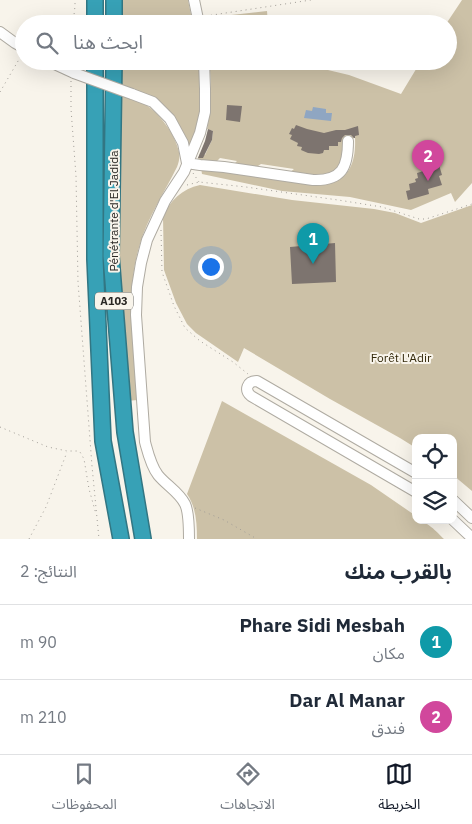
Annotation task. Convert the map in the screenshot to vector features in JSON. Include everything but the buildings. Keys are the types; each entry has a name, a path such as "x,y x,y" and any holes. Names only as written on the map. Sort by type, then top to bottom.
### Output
{"highway":[{"path":"95,0 95,15"},
{"path":"114,0 114,15"},
{"name":"Pénétrante d'El Jadida","path":"95,70 95,259 103,441 121,539"},
{"name":"Pénétrante d'El Jadida","path":"114,70 110,256 125,432 143,539"}],"street":[{"path":"194,0 197,15"},
{"path":"0,32 15,42"},
{"path":"67,70 152,102 170,119 183,143 187,163"},
{"path":"189,539 190,529 185,504 158,474 149,457 145,442 136,315 137,287 147,240 165,201 187,163 200,133 205,112 204,70"},
{"path":"187,163 324,181 342,171 348,156 348,141"},
{"path":"412,472 257,381 249,382 246,390 251,396 412,490"},
{"path":"457,504 472,518"},
{"path":"457,524 472,538"}],"path":[{"path":"74,15 75,0"},
{"path":"216,15 230,11 310,0"},
{"path":"0,92 15,67"},
{"path":"71,72 71,109 76,176 78,282 99,539"},
{"path":"174,187 200,182 246,187 382,207 426,219 472,204"},
{"path":"160,214 162,272 174,306 185,328 200,341 233,362 257,381"},
{"path":"0,427 48,447 80,452 97,517"},
{"path":"29,539 46,507 67,451"},
{"path":"185,504 224,520 256,539"}],"green space":[{"path":"117,0 188,0 191,15 118,15"},
{"path":"462,0 472,0 472,183 455,202 451,193 411,210 350,197 282,191 202,174 201,168 328,184 342,178 347,173 351,167 355,146 355,138 350,139 338,167 330,175 324,177 289,173 294,169 261,164 255,168 233,165 237,161 220,158 214,164 204,160 199,162 200,153 205,155 212,140 213,131 207,129 211,95 210,70 328,70 349,75 401,94 416,70 457,70 457,15 452,15"},
{"path":"267,11 267,15 231,15"},
{"path":"118,70 200,70 202,100 200,123 189,150 148,95 118,84"},
{"path":"117,94 139,101 159,116 174,137 179,152 177,167 147,225 136,258 131,302 138,400 126,401 115,255"},
{"name":"Forêt L'Adir","path":"200,185 292,200 374,209 395,213 421,223 472,205 472,491 457,478 457,434 412,434 412,446 244,348 238,362 196,333 187,324 176,303 164,270 163,217 169,205 177,196"},
{"path":"222,401 371,485 412,513 412,524 427,524 444,539 197,539 195,515 187,494"}],"water":[{"path":"313,107 326,109 326,113 332,113 331,121 304,118 306,110 312,111"}],"place":[{"name":"Dar Al Manar","path":"428,181"},
{"name":"Phare Sidi Mesbah","path":"313,264"}]}
